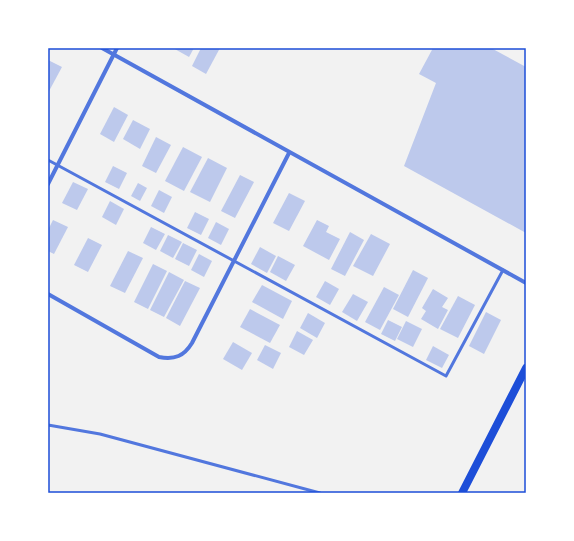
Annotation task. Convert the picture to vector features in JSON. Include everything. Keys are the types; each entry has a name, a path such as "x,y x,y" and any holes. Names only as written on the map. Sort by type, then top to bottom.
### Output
{"main road":[{"path":"462,493 526,368"}],"street":[{"path":"102,48 526,283"},
{"path":"48,184 117,48"},
{"path":"48,294 159,357 168,359 186,352 289,153"}],"lane":[{"path":"48,160 446,376 503,270"},
{"path":"48,425 100,434 320,493"}],"building":[{"path":"173,48 194,48 189,57"},
{"path":"201,48 220,48 206,74 192,66"},
{"path":"433,48 491,48 526,67 526,233 404,166 436,83 419,74"},
{"path":"48,60 62,67 48,93"},
{"path":"114,107 128,115 114,142 100,134"},
{"path":"133,120 150,129 140,149 123,139"},
{"path":"156,137 171,145 156,173 142,166"},
{"path":"183,147 202,157 184,191 165,181"},
{"path":"208,158 227,168 210,202 190,192"},
{"path":"113,166 127,173 119,189 105,182"},
{"path":"240,175 254,182 235,218 221,211"},
{"path":"73,182 88,189 77,210 62,203"},
{"path":"138,183 147,188 140,201 131,196"},
{"path":"159,190 172,197 164,213 151,206"},
{"path":"289,193 305,201 289,231 273,223"},
{"path":"110,201 124,209 116,225 102,217"},
{"path":"195,212 209,219 201,235 187,228"},
{"path":"53,220 68,227 54,254 48,251 48,230"},
{"path":"317,220 329,226 326,232 340,239 329,260 303,246"},
{"path":"216,222 229,229 221,245 208,238"},
{"path":"151,227 165,234 156,250 143,243"},
{"path":"350,232 364,240 345,276 331,269"},
{"path":"371,234 390,244 373,276 353,266"},
{"path":"168,235 182,242 173,258 160,251"},
{"path":"88,238 102,245 88,272 74,265"},
{"path":"183,243 197,250 189,266 175,259"},
{"path":"260,247 276,256 267,273 251,264"},
{"path":"128,251 143,258 125,293 110,286"},
{"path":"199,254 212,261 204,277 191,270"},
{"path":"278,256 295,265 286,281 270,272"},
{"path":"153,264 167,271 148,309 134,302"},
{"path":"413,270 428,278 408,317 393,309"},
{"path":"169,272 184,280 164,317 150,310"},
{"path":"185,281 200,288 180,326 166,318"},
{"path":"325,281 339,289 330,305 316,297"},
{"path":"262,285 292,301 283,319 252,302"},
{"path":"384,287 399,295 380,330 365,322"},
{"path":"433,289 448,298 442,307 448,310 438,329 421,319 426,311 422,308"},
{"path":"353,294 368,302 357,321 342,312"},
{"path":"458,296 475,305 458,338 440,329"},
{"path":"250,309 280,325 270,343 240,327"},
{"path":"486,312 501,320 484,354 469,346"},
{"path":"308,313 325,323 317,338 300,328"},
{"path":"388,320 402,327 395,341 381,334"},
{"path":"406,321 422,329 413,347 397,339"},
{"path":"297,331 313,340 304,355 289,347"},
{"path":"233,342 252,353 242,370 223,359"},
{"path":"265,345 281,353 273,369 257,360"},
{"path":"433,346 449,355 442,368 426,360"}]}
